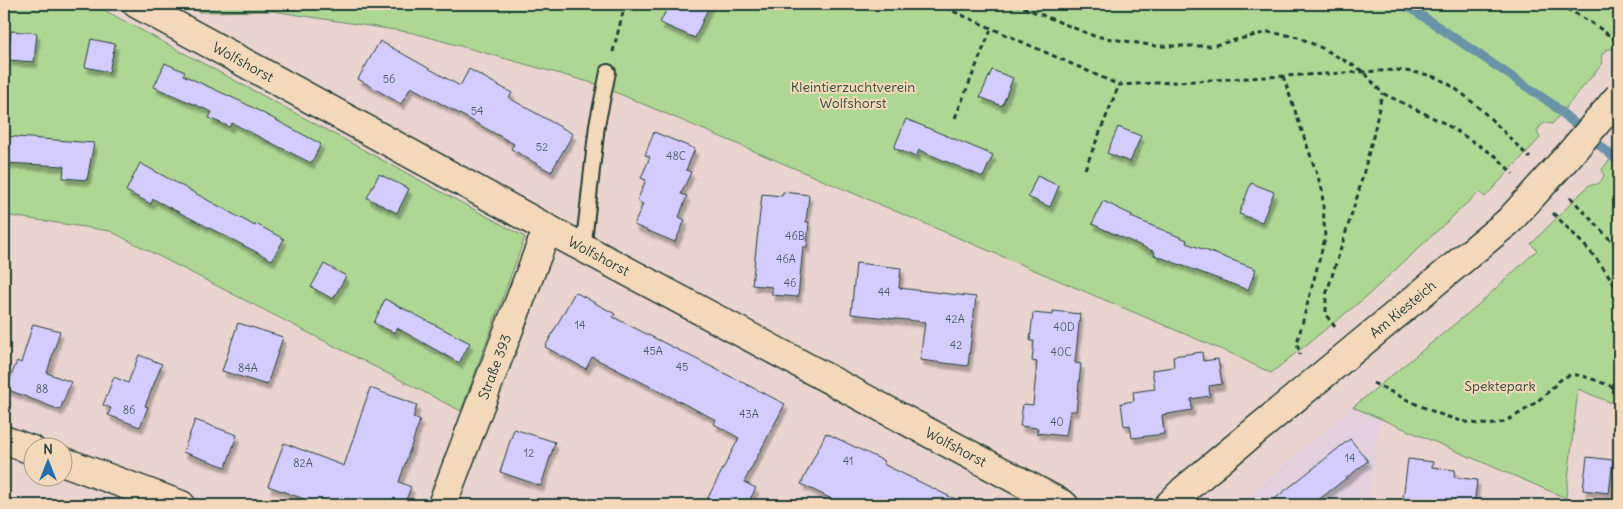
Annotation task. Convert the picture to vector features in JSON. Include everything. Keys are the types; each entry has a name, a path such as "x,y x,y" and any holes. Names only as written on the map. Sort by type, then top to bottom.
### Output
{"street":[{"name":"Wolfshorst","path":"137,4 550,230 1064,505"},
{"name":"Am Kiesteich","path":"1169,505 1184,490 1509,221 1570,154 1619,96"},
{"name":"Straße 393","path":"442,505 541,245 550,230"},
{"path":"4,440 22,446"},
{"path":"72,466 181,505"}],"lane":[{"path":"582,247 597,125 608,72"}],"path":[{"path":"608,72 625,4"},
{"path":"937,4 1119,85 1363,71 1397,70 1422,73 1439,80 1467,98 1524,152"},
{"path":"1016,4 1094,36 1156,46 1212,46 1268,32 1298,37 1363,71 1382,93 1358,194 1326,295 1326,315 1335,326"},
{"path":"1559,4 1619,42"},
{"path":"955,118 992,27"},
{"path":"1282,76 1322,189 1324,238 1297,343 1300,355"},
{"path":"1085,169 1119,85"},
{"path":"1577,204 1619,249"},
{"path":"1373,383 1435,412 1463,422 1497,424 1521,412 1546,394 1564,377 1574,374 1619,389"}],"shaded area":[{"path":"1353,407 1380,418 1369,505 1236,505"}],"green space":[{"path":"4,4 37,4 102,9 525,237 461,411 110,231 4,215"},
{"name":"Kleintierzuchtverein Wolfshorst","path":"176,4 1619,4 1619,43 1615,49 1605,51 1601,57 1603,63 1552,124 1545,123 1540,126 1537,132 1540,138 1485,197 1479,192 1366,297 1271,373 1232,354 596,84 414,33 273,11 200,12"},
{"name":"Spektepark","path":"1619,149 1619,406 1578,389 1566,498 1353,407 1478,305 1537,250 1531,244 1589,185 1601,181 1604,176 1602,169"}],"building":[{"path":"669,4 710,4 695,38 660,23"},
{"path":"11,31 37,33 34,62 8,60"},
{"path":"91,39 115,44 109,72 85,67"},
{"path":"380,41 460,86 469,69 512,93 509,98 573,134 551,172 511,149 514,144 411,87 401,104 358,79"},
{"path":"165,63 185,72 183,75 242,102 321,144 311,163 232,123 230,127 209,118 212,112 154,87"},
{"path":"992,70 1013,78 1002,106 980,97"},
{"path":"906,119 993,155 983,177 919,150 916,157 894,148"},
{"path":"1118,127 1141,136 1130,162 1107,153"},
{"path":"654,132 695,149 686,170 691,172 681,194 687,196 679,217 685,220 675,242 634,225 643,204 637,201 646,180 641,178 650,157 645,155"},
{"path":"4,136 94,143 87,180 63,178 64,166 4,163"},
{"path":"140,163 255,226 256,224 284,239 272,260 153,199 151,204 126,191"},
{"path":"379,174 409,189 397,213 367,198"},
{"path":"1037,176 1059,186 1050,207 1028,197"},
{"path":"1251,183 1274,192 1262,222 1239,214"},
{"path":"783,192 809,195 806,222 809,222 807,247 803,247 798,297 772,295 772,287 752,285 762,194 782,196"},
{"path":"1103,201 1132,215 1131,217 1187,240 1186,243 1256,269 1248,290 1154,255 1155,252 1092,224"},
{"path":"856,263 901,268 899,288 976,297 968,366 920,360 925,322 851,314"},
{"path":"324,264 346,276 333,299 311,287"},
{"path":"575,292 615,314 613,317 785,404 744,482 756,488 747,505 704,505 739,438 714,424 716,420 592,357 586,369 545,347"},
{"path":"385,299 470,343 459,363 397,328 395,333 374,323"},
{"path":"1053,311 1080,314 1075,363 1081,364 1076,411 1070,411 1066,436 1037,433 1038,428 1020,426 1023,404 1033,405 1037,362 1032,361 1034,341 1030,341 1033,313 1053,315"},
{"path":"238,323 283,337 267,385 222,371"},
{"path":"33,324 60,331 47,373 71,382 60,410 6,389 17,361 21,363"},
{"path":"1202,352 1203,361 1218,359 1222,384 1209,386 1210,396 1191,399 1192,410 1162,415 1164,434 1132,438 1130,425 1124,426 1121,403 1134,401 1133,392 1155,389 1152,370 1174,367 1173,356"},
{"path":"139,355 162,364 145,406 148,407 140,427 108,415 111,408 103,405 114,377 128,383"},
{"path":"370,388 417,405 413,418 420,420 399,482 411,487 404,505 321,505 268,486 284,443 344,466"},
{"path":"195,420 237,435 226,467 183,452"},
{"path":"514,429 555,442 541,486 500,472"},
{"path":"826,433 884,461 883,464 967,505 844,505 801,484"},
{"path":"1350,439 1368,461 1312,505 1267,505"},
{"path":"1587,457 1613,460 1609,493 1583,490"},
{"path":"1408,459 1433,462 1432,467 1455,470 1454,477 1477,480 1474,505 1426,505 1426,502 1403,499"}],"waterway":[{"path":"1392,4 1409,7 1552,104 1619,162"}]}
